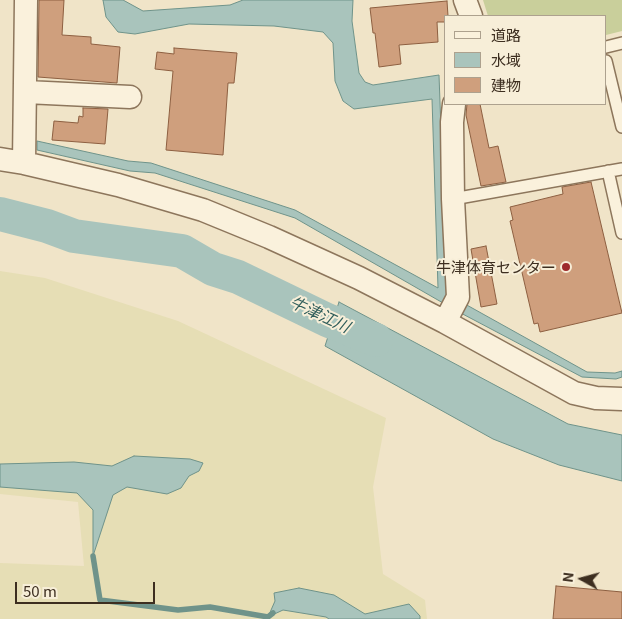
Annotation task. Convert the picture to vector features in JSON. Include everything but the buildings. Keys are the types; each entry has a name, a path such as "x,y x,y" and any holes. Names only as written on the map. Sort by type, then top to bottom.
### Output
{"street":[{"path":"24,149 26,0"},
{"path":"465,0 471,15"},
{"path":"26,92 130,97"},
{"path":"451,311 452,122 454,105"},
{"path":"0,159 24,149 118,185 203,210 269,237 359,278 451,311 574,393 596,398 622,399"}],"lane":[{"path":"607,47 622,42"},
{"path":"607,65 622,127"},
{"path":"453,199 622,169"},
{"path":"608,171 622,233"}],"shaded area":[{"path":"0,271 45,278 178,321 386,418 373,487 383,574 425,600 427,619 0,619 0,563 84,566 78,502 0,494"}],"green space":[{"path":"483,0 622,0 622,31 607,35 607,15 488,15"}],"water":[{"path":"103,0 123,0 143,11 230,5 243,0 353,0 352,21 359,73 365,82 373,85 439,75 447,294 587,372 615,373 622,371 622,377 616,379 582,377 457,311 295,218 155,173 130,171 37,150 37,141 128,161 151,163 295,210 438,288 432,99 354,109 343,101 335,81 333,43 323,32 274,26 189,24 135,34 118,32 106,17"},
{"path":"339,302 568,424 622,435 622,481 559,465 493,439 325,346"},
{"path":"134,456 190,459 203,463 199,471 189,476 181,488 167,494 127,487 113,495 93,556 93,510 77,493 0,487 0,464 74,462 112,466"},
{"path":"299,588 334,595 365,614 409,604 420,616 420,619 329,619 283,610 268,617 275,601 274,593"}],"waterway":[{"name":"牛津江川","path":"0,214 47,226 74,236 182,251 213,269 238,277 327,320 376,340"},
{"path":"93,556 100,600 178,610 210,607 268,617 273,613"}],"place":[{"name":"牛津体育センター","path":"566,267"}]}
